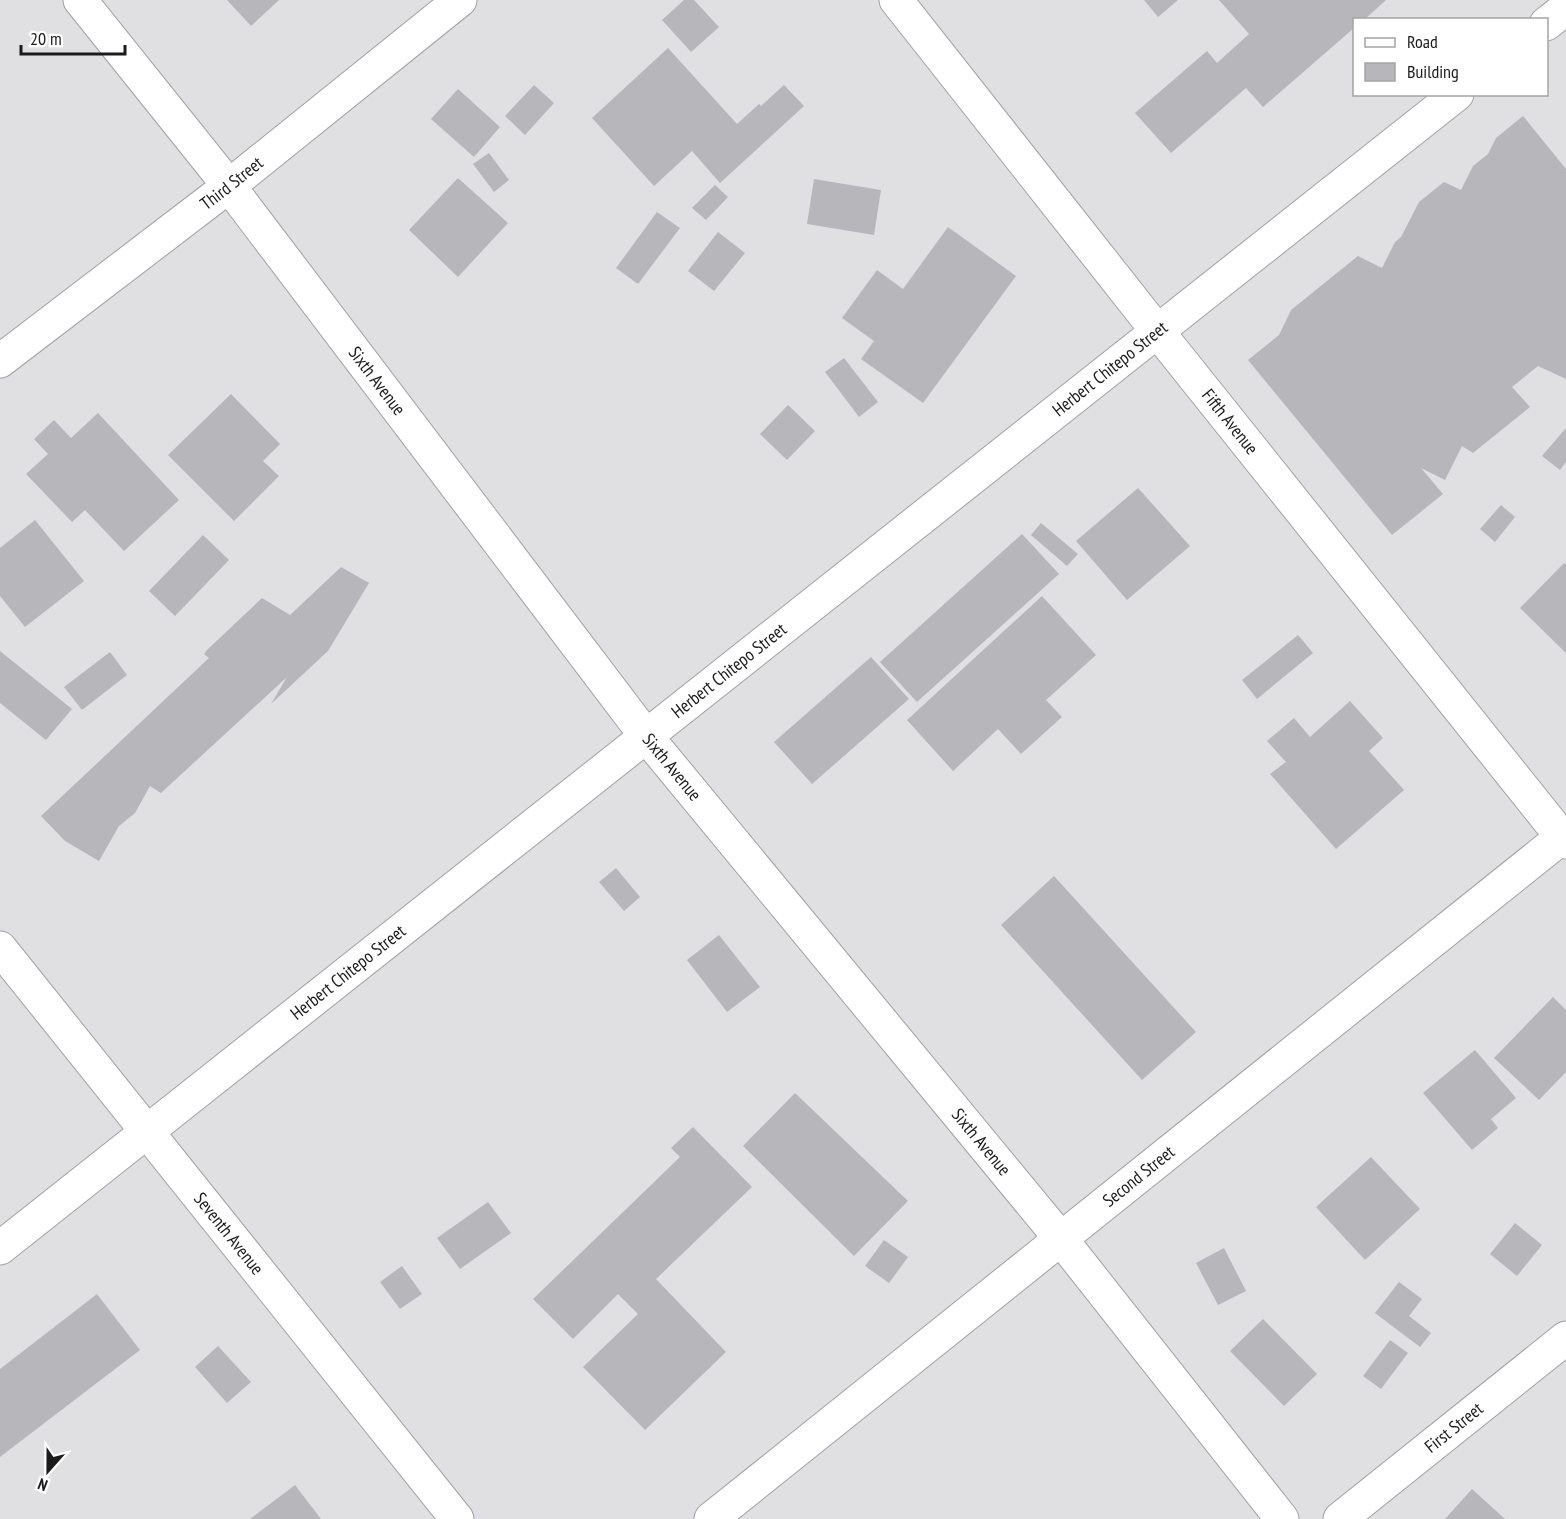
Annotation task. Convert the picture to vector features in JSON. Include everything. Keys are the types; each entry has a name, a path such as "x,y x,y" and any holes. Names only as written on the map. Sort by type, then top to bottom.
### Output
{"street":[{"name":"Sixth Avenue","path":"80,0 229,186 646,736 1061,1239 1282,1519"},
{"name":"Third Street","path":"0,361 229,186 460,0"},
{"name":"Fifth Avenue","path":"897,0 1158,332 1565,838"},
{"path":"1548,22 1566,8"},
{"name":"Herbert Chitepo Street","path":"0,1248 1454,96"},
{"name":"Second Street","path":"711,1519 1565,838"},
{"name":"Seventh Avenue","path":"0,948 457,1519"},
{"name":"First Street","path":"1340,1519 1566,1338"}],"building":[{"path":"227,0 279,0 251,26"},
{"path":"684,0 694,0 719,27 691,52 662,20"},
{"path":"1144,0 1178,0 1158,17"},
{"path":"1219,0 1386,0 1366,18 1353,18 1353,29 1263,107 1246,88 1171,153 1135,113 1207,51 1217,63 1249,34"},
{"path":"668,48 737,124 784,85 804,106 720,183 692,151 654,186 592,118"},
{"path":"534,85 554,103 525,135 505,116"},
{"path":"458,89 500,127 474,157 431,119"},
{"path":"1523,116 1566,169 1566,379 1538,366 1512,387 1530,407 1473,453 1462,446 1445,480 1421,468 1443,494 1392,535 1248,360 1279,335 1291,310 1358,256 1382,268 1419,202 1444,182 1461,190 1473,166 1488,154 1496,138"},
{"path":"489,153 509,180 494,192 473,164"},
{"path":"458,178 508,223 458,277 409,230"},
{"path":"814,179 881,190 874,235 807,224"},
{"path":"715,185 728,197 706,220 692,208"},
{"path":"657,212 680,228 638,284 616,268"},
{"path":"948,227 1016,276 923,403 861,359 874,341 842,318 877,270 903,289"},
{"path":"718,232 745,253 714,291 688,271"},
{"path":"844,358 878,402 859,417 825,372"},
{"path":"231,394 280,444 263,461 279,476 234,521 168,455"},
{"path":"788,405 815,431 787,460 760,434"},
{"path":"98,413 179,500 124,551 85,510 72,522 26,474 48,454 34,439 54,420 71,438"},
{"path":"1566,428 1566,462 1560,470 1542,456"},
{"path":"1138,488 1190,546 1127,600 1076,541"},
{"path":"1501,505 1515,517 1495,542 1480,529"},
{"path":"35,520 84,581 25,627 0,596 0,548"},
{"path":"1041,523 1078,554 1067,566 1031,535"},
{"path":"1022,534 1059,574 917,702 880,662"},
{"path":"203,535 229,560 175,616 149,591"},
{"path":"1564,563 1566,565 1566,653 1520,608"},
{"path":"341,567 369,583 328,651 271,704 287,677 161,793 150,786 135,813 119,826 99,861 65,841 41,816 209,658 204,654 207,650 262,598 290,615"},
{"path":"1042,596 1096,655 1046,700 1062,717 1021,754 998,729 953,771 907,720"},
{"path":"1298,635 1313,653 1257,699 1242,680"},
{"path":"0,651 72,709 46,740 0,703"},
{"path":"110,652 127,675 82,710 64,687"},
{"path":"871,657 909,699 812,784 774,742"},
{"path":"1350,701 1383,738 1369,751 1404,790 1336,849 1270,774 1286,762 1267,741 1294,718 1310,737"},
{"path":"616,868 640,897 624,911 599,882"},
{"path":"1054,876 1196,1032 1142,1080 1001,925"},
{"path":"719,935 760,987 727,1012 687,960"},
{"path":"1553,997 1566,1010 1566,1072 1539,1100 1494,1058"},
{"path":"1475,1050 1516,1098 1491,1119 1498,1128 1472,1150 1423,1093"},
{"path":"795,1093 908,1201 854,1256 743,1146"},
{"path":"693,1127 752,1187 656,1279 726,1352 645,1430 583,1367 638,1314 618,1294 573,1339 533,1299 680,1157 671,1148"},
{"path":"1371,1157 1420,1209 1365,1260 1316,1207"},
{"path":"488,1202 511,1233 460,1269 437,1238"},
{"path":"1515,1223 1542,1245 1517,1276 1490,1254"},
{"path":"884,1240 908,1257 889,1283 865,1266"},
{"path":"1224,1248 1246,1291 1218,1305 1196,1263"},
{"path":"402,1266 422,1294 400,1309 380,1282"},
{"path":"1399,1282 1422,1299 1409,1316 1431,1333 1420,1347 1375,1313"},
{"path":"97,1294 140,1350 0,1457 0,1369"},
{"path":"1263,1319 1317,1374 1284,1406 1230,1351"},
{"path":"1390,1340 1408,1353 1381,1389 1363,1376"},
{"path":"218,1346 251,1382 227,1403 195,1367"},
{"path":"295,1485 321,1519 250,1519"},
{"path":"1472,1489 1505,1519 1445,1519"}]}
